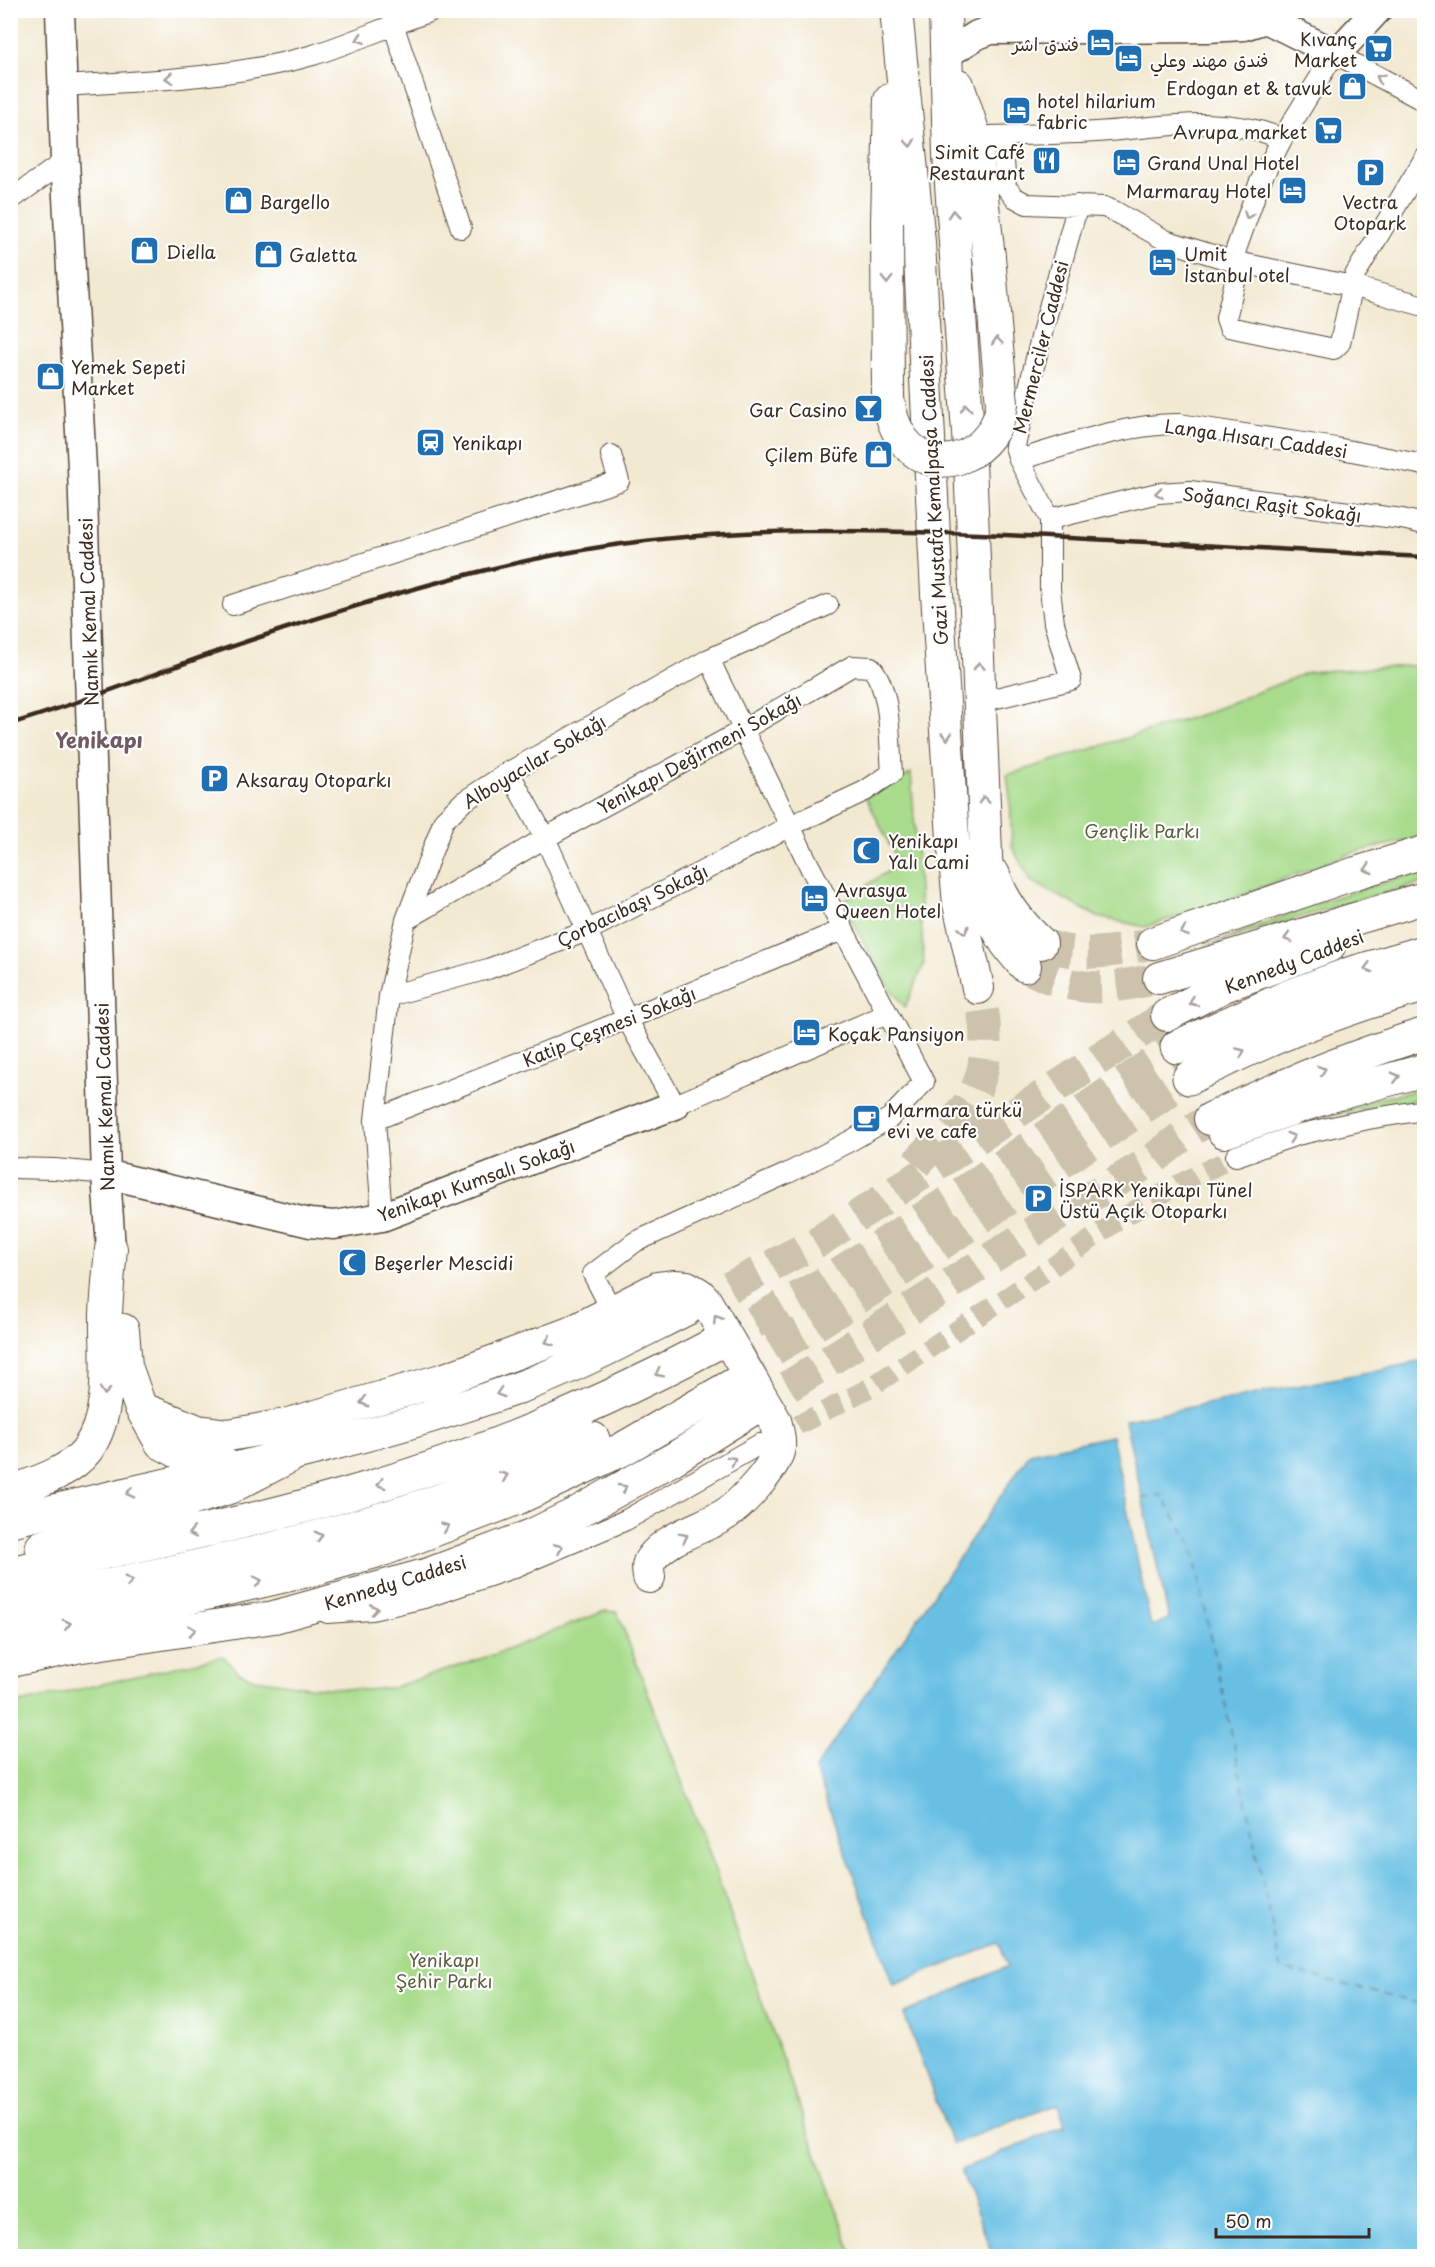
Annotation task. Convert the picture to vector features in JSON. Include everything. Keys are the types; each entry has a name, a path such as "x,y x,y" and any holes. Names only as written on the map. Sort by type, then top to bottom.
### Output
{"highway":[{"path":"1177,1047 1287,997 1352,973 1425,952"},
{"path":"1189,1078 1300,1026 1425,986"},
{"path":"10,1573 238,1523 373,1487 444,1463 578,1411 711,1346"},
{"path":"10,1606 291,1544 423,1506 552,1457 633,1421 738,1390"},
{"path":"10,1638 314,1569 384,1549 515,1498 611,1455 738,1390"},
{"path":"10,1556 230,1487 290,1456"}],"main road":[{"name":"Namık Kemal Caddesi","path":"60,10 65,161 83,489 106,1174 111,1249"},
{"name":"Gazi Mustafa Kemalpaşa Caddesi","path":"896,10 919,242 937,594 953,838 959,904 978,988"},
{"name":"Gazi Mustafa Kemalpaşa Caddesi","path":"945,10 949,155 970,462 988,903 994,926 1013,954 1033,955"},
{"path":"898,43 890,103 887,222 888,378 891,418 905,442 916,452 939,460 955,459 982,445 994,433 1001,417 1002,404 988,258 988,136 947,54 977,34 991,30 1102,19 1208,28 1244,26 1259,15 1336,54 1377,10"},
{"path":"1153,943 1356,873 1425,852"},
{"path":"1159,978 1425,898"},
{"name":"Kennedy Caddesi","path":"1167,1015 1224,986 1299,956 1425,917"},
{"path":"1222,1136 1285,1084 1355,1057 1425,1034"},
{"path":"1222,1136 1328,1097 1425,1070"},
{"name":"Yenikapı Kumsalı Sokağı","path":"106,1174 310,1223 334,1225 382,1216 675,1104"},
{"path":"111,1249 119,1288 126,1366 141,1408 161,1443 197,1462 241,1468"},
{"path":"10,1492 43,1480 66,1468 86,1451 91,1442 100,1420 106,1393 106,1312 111,1249"},
{"path":"141,1408 198,1431 229,1435 285,1425 445,1379 570,1333 658,1288 687,1287 699,1294 716,1318 770,1411 778,1434 779,1449 768,1470 724,1515 666,1545 650,1559 649,1577"},
{"path":"10,1521 290,1456 421,1419 515,1389 569,1367 687,1309"},
{"name":"Kennedy Caddesi","path":"10,1661 116,1640 274,1617 429,1574 532,1535 611,1494 738,1390"}],"street":[{"path":"63,86 244,70 313,55 432,11"},
{"path":"393,27 461,228"},
{"path":"1425,101 1336,54 1328,63 1282,139 1259,184 1236,261 1226,318 1229,327 1334,349 1340,343 1355,275 1425,159"},
{"path":"1282,139 1264,131 1237,125 1186,125 988,136 1006,188 1014,197 1027,204 1104,207 1165,240 1236,261 1352,286 1425,306"},
{"path":"10,200 65,161"},
{"name":"Mermerciler Caddesi","path":"1050,519 1019,460 1015,446 1044,325 1078,205"},
{"name":"Langa Hısarı Caddesi","path":"1019,460 1108,433 1157,424 1179,424 1336,448 1425,465"},
{"path":"233,605 619,481 611,455"},
{"name":"Soğancı Raşit Sokağı","path":"1050,519 1158,493 1190,491 1402,519 1425,525"},
{"path":"980,702 1071,680 1054,622 1050,589 1050,519"},
{"name":"Alboyacılar Sokağı","path":"382,1216 375,1120 389,996 406,920 444,820 463,802 509,772 709,659 828,604"},
{"path":"612,1311 593,1274 635,1242 788,1173 852,1140 890,1118 924,1082 842,930 709,659"},
{"name":"Yenikapı Değirmeni Sokağı","path":"406,920 545,838 743,730 852,666 871,667 879,676 887,707 892,773 865,792"},
{"path":"509,772 545,838 627,1019 675,1104"},
{"name":"Çorbacıbaşı Sokağı","path":"389,996 488,969 586,931 790,826 865,792"},
{"name":"Katip Çeşmesi Sokağı","path":"375,1120 842,930"},
{"name":"Yenikapı Kumsalı Sokağı","path":"675,1104 887,1014"},
{"path":"1222,1136 1297,1135 1368,1119 1425,1110"},
{"name":"Yenikapı Kumsalı Sokağı","path":"10,1168 55,1169 106,1174"},
{"path":"274,1617 372,1610 424,1598 510,1569 626,1520 760,1444"}],"green space":[{"name":"Gençlik Parkı","path":"1424,665 1424,837 1355,852 1229,900 1145,927 1098,917 1031,881 1012,847 1007,775 1203,714 1308,672"},
{"path":"911,773 924,964 905,1007 891,990 841,902 899,864 866,797"},
{"path":"1424,871 1424,883 1353,901 1203,947 1326,900"},
{"path":"1424,1089 1424,1098 1314,1118 1376,1099"},
{"name":"Yenikapı Şehir Parkı","path":"605,1611 617,1612 698,1824 853,2256 11,2256 11,1705 223,1656 238,1672 254,1679 310,1687 368,1690 394,1687 493,1655"}],"water":[{"path":"1424,1361 1424,2256 993,2256 961,2170 1065,2126 1058,2104 952,2144 904,2014 1008,1966 999,1943 894,1985 815,1769 1030,1453 1112,1436 1151,1626 1169,1619 1125,1420"}],"ferry route":[{"path":"1142,1498 1161,1495 1191,1542 1281,1968 1424,2005"}],"tunnel":[{"path":"1041,943 1055,948 1083,952 1111,951 1153,943"},
{"path":"1025,966 1059,981 1091,987 1123,985 1159,978"},
{"path":"916,1164 960,1115 978,1085 986,1043 984,1015 978,988"},
{"path":"687,1309 819,1241 1167,1015"},
{"path":"711,1346 823,1284 1177,1047"},
{"path":"730,1373 848,1304 1189,1078"},
{"path":"748,1412 1059,1215 1151,1161 1180,1138 1210,1119"},
{"path":"771,1439 871,1387 1048,1270 1117,1221 1179,1184 1236,1156"}],"railway":[{"path":"10,724 226,648 430,584 562,554 657,540 756,532 905,532 1057,537 1424,557"}],"place":[{"name":"فندق اشر","path":"1100,43"},
{"name":"Kıvanç Market","path":"1378,48"},
{"name":"فندق مهند وعلي","path":"1129,59"},
{"name":"Erdogan et & tavuk","path":"1353,87"},
{"name":"hotel hilarium fabric","path":"1016,110"},
{"name":"Avrupa market","path":"1328,131"},
{"name":"Simit Café Restaurant","path":"1046,161"},
{"name":"Grand Unal Hotel","path":"1126,162"},
{"name":"Vectra Otopark","path":"1370,172"},
{"name":"Marmaray Hotel","path":"1292,190"},
{"name":"Bargello","path":"238,201"},
{"name":"Diella","path":"145,251"},
{"name":"Galetta","path":"268,254"},
{"name":"Umit İstanbul otel","path":"1163,263"},
{"name":"Yemek Sepeti Market","path":"50,376"},
{"name":"Gar Casino","path":"868,409"},
{"name":"Yenikapı","path":"431,442"},
{"name":"Çilem Büfe","path":"879,454"},
{"name":"Aksaray Otoparkı","path":"215,779"},
{"name":"Yenikapı Yalı Cami","path":"867,850"},
{"name":"Avrasya Queen Hotel","path":"814,899"},
{"name":"Koçak Pansiyon","path":"807,1033"},
{"name":"Marmara türkü evi ve cafe","path":"866,1119"},
{"name":"İSPARK Yenikapı Tünel Üstü Açık Otoparkı","path":"1038,1199"},
{"name":"Beşerler Mescidi","path":"353,1262"}],"district":[{"name":"Yenikapı","path":"99,739"}]}
